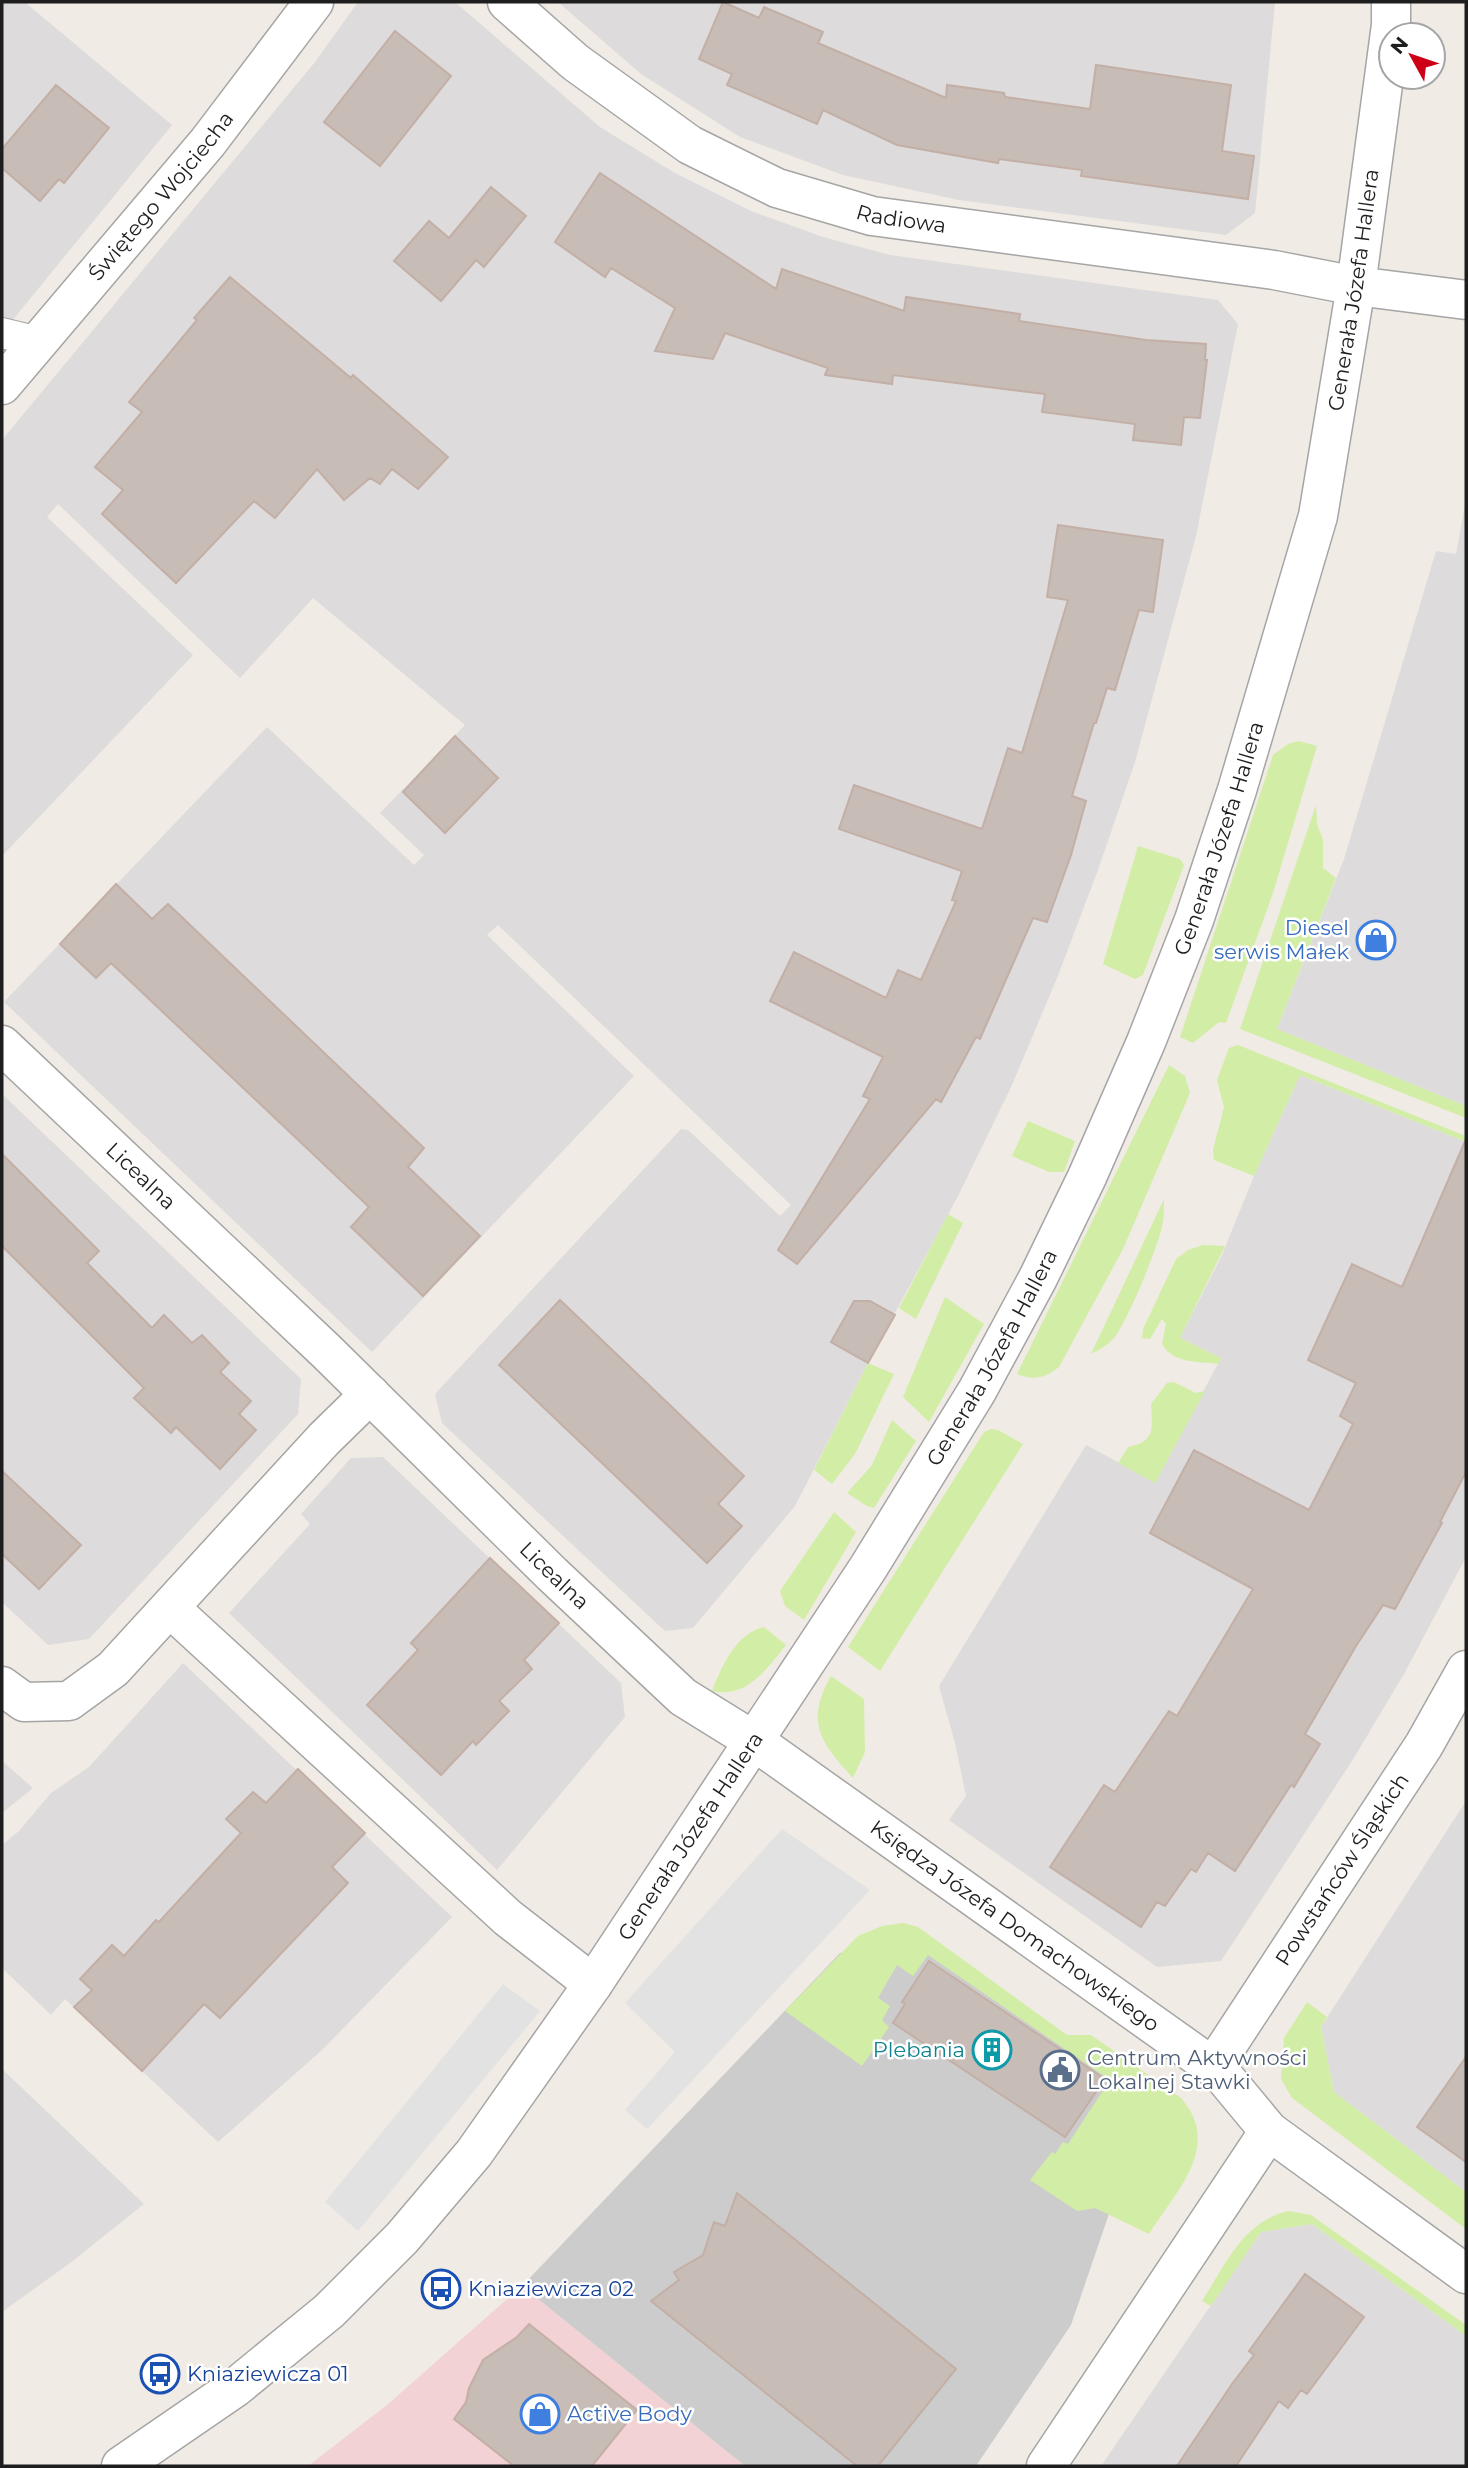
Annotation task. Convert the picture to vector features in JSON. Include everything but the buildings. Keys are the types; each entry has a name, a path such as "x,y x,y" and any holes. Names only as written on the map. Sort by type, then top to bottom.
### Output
{"street":[{"name":"Świętego Wojciecha","path":"2,385 208,142 314,2"},
{"name":"Radiowa","path":"508,2 575,62 690,145 777,188 872,216 1273,270 1356,286 1466,300"},
{"name":"Generała Józefa Hallera","path":"121,2466 270,2360 329,2311 434,2203 474,2152 593,1984 868,1568 993,1363 1072,1208 1156,1020 1194,920 1237,790 1318,516 1356,286 1391,25 1391,2"},
{"name":"Licealna","path":"2,1045 370,1394 552,1574 682,1697 754,1741"},
{"path":"2,1686 24,1702 69,1701 113,1669 324,1439 370,1394"},
{"path":"170,1608 508,1918 593,1984"},
{"name":"Powstańców Śląskich","path":"1213,2067 1424,1745 1466,1670"},
{"name":"Księdza Józefa Domachowskiego","path":"754,1741 1213,2067 1269,2131 1466,2274"},
{"path":"1046,2466 1269,2131"}],"lane":[{"path":"2,333 39,342"}],"shaded area":[{"path":"2,2 29,2 27,4 172,125 2,333"},
{"path":"358,2 455,2 600,127 675,173 751,211 823,237 890,255 1218,300 1238,324 1196,536 1135,762 1057,978 1012,1085 958,1196 795,1506 693,1628 665,1631 442,1423 435,1394 681,1129 688,1130 780,1216 791,1205 498,925 487,935 634,1076 372,1352 4,1002 267,727 414,865 424,855 380,813 465,725 313,598 240,678 58,504 47,517 193,655 2,856 2,440 315,62"},
{"path":"558,2 1275,2 1255,213 1226,235 959,200 843,175 740,137 641,74"},
{"path":"1466,499 1466,1106 1277,1029 1344,859 1436,551 1456,554"},
{"path":"1300,1075 1466,1142 1466,1557 1404,1674 1352,1761 1221,1961 1157,1967 949,1820 966,1796 939,1686 1086,1445 1155,1482 1221,1358 1180,1338 1222,1255"},
{"path":"2,1094 301,1379 298,1414 89,1639 48,1645 2,1602"},
{"path":"383,1457 621,1683 625,1717 497,1870 229,1613 310,1524 301,1514 351,1458"},
{"path":"183,1663 452,1917 322,2050 218,2142 65,1999 51,2015 2,1968 2,1845 19,1831 51,1793 89,1767"},
{"path":"2,1761 33,1788 2,1813"},
{"path":"1466,1801 1466,2192 1334,2092 1321,2027"},
{"path":"782,1829 870,1890 647,2129 625,2110 675,2052 625,2003"},
{"path":"931,1944 1139,2094 1125,2167 1071,2325 976,2466 745,2466 522,2286 840,1953"},
{"path":"503,1984 540,2011 358,2231 325,2202"},
{"path":"2,2069 144,2204 70,2263 2,2312"},
{"path":"1312,2224 1466,2336 1466,2466 1101,2466 1261,2232"},
{"path":"522,2286 745,2466 308,2466 387,2405"}],"green space":[{"path":"1299,741 1317,746 1273,893 1226,1023 1219,1022 1193,1043 1180,1037 1273,755 1288,744"},
{"path":"1316,805 1317,824 1323,840 1323,868 1336,878 1277,1029 1466,1106 1466,1118 1240,1029"},
{"path":"1138,846 1180,859 1184,865 1143,975 1135,979 1103,964"},
{"path":"1238,1045 1466,1136 1466,1142 1300,1075 1254,1176 1214,1160 1213,1150 1224,1107 1217,1080 1229,1048"},
{"path":"1169,1065 1185,1076 1190,1093 1123,1249 1059,1367 1039,1377 1017,1374"},
{"path":"1028,1121 1075,1141 1064,1172 1049,1172 1012,1156"},
{"path":"1164,1199 1159,1238 1123,1324 1114,1338 1091,1354"},
{"path":"948,1214 963,1223 916,1319 899,1308"},
{"path":"1203,1245 1225,1246 1180,1338 1221,1358 1219,1364 1187,1360 1173,1355 1162,1344 1166,1324 1162,1319 1150,1339 1142,1338 1143,1329 1176,1259 1188,1250"},
{"path":"945,1297 984,1324 929,1422 903,1397"},
{"path":"868,1363 894,1374 855,1454 832,1484 814,1470"},
{"path":"1174,1382 1196,1393 1205,1391 1155,1483 1118,1463 1128,1447 1148,1438 1152,1427 1151,1404 1167,1383"},
{"path":"892,1420 916,1441 874,1508 847,1493 872,1465"},
{"path":"991,1429 1023,1444 880,1671 848,1647 984,1432"},
{"path":"834,1512 856,1532 804,1620 785,1606 780,1591"},
{"path":"764,1627 786,1645 779,1654 755,1680 745,1686 735,1691 712,1691 725,1661 738,1643 754,1630"},
{"path":"831,1676 864,1699 865,1752 853,1778 832,1753 820,1731 819,1706"},
{"path":"903,1923 918,1927 1067,2035 1091,2035 1181,2098 1193,2116 1198,2133 1196,2151 1182,2185 1149,2234 1095,2208 1077,2211 1030,2180 1052,2152 1055,2154 1063,2142 1068,2144 1110,2080 928,1955 913,1976 897,1965 878,1998 890,2006 882,2020 889,2027 862,2066 785,2011 858,1936 882,1926"},
{"path":"1307,2002 1327,2017 1321,2027 1334,2092 1466,2192 1466,2229 1292,2098 1281,2079 1284,2038"},
{"path":"1289,2211 1311,2215 1466,2325 1466,2336 1312,2224 1261,2232 1211,2306 1202,2301 1228,2259 1248,2234 1273,2216"}],"place":[{"name":"Diesel serwis Małek","path":"1376,940"},
{"name":"Plebania","path":"992,2050"},
{"name":"Centrum Aktywności Lokalnej Stawki","path":"1060,2070"},
{"name":"Kniaziewicza 02","path":"441,2289"},
{"name":"Kniaziewicza 01","path":"160,2374"},
{"name":"Active Body","path":"540,2414"}]}
